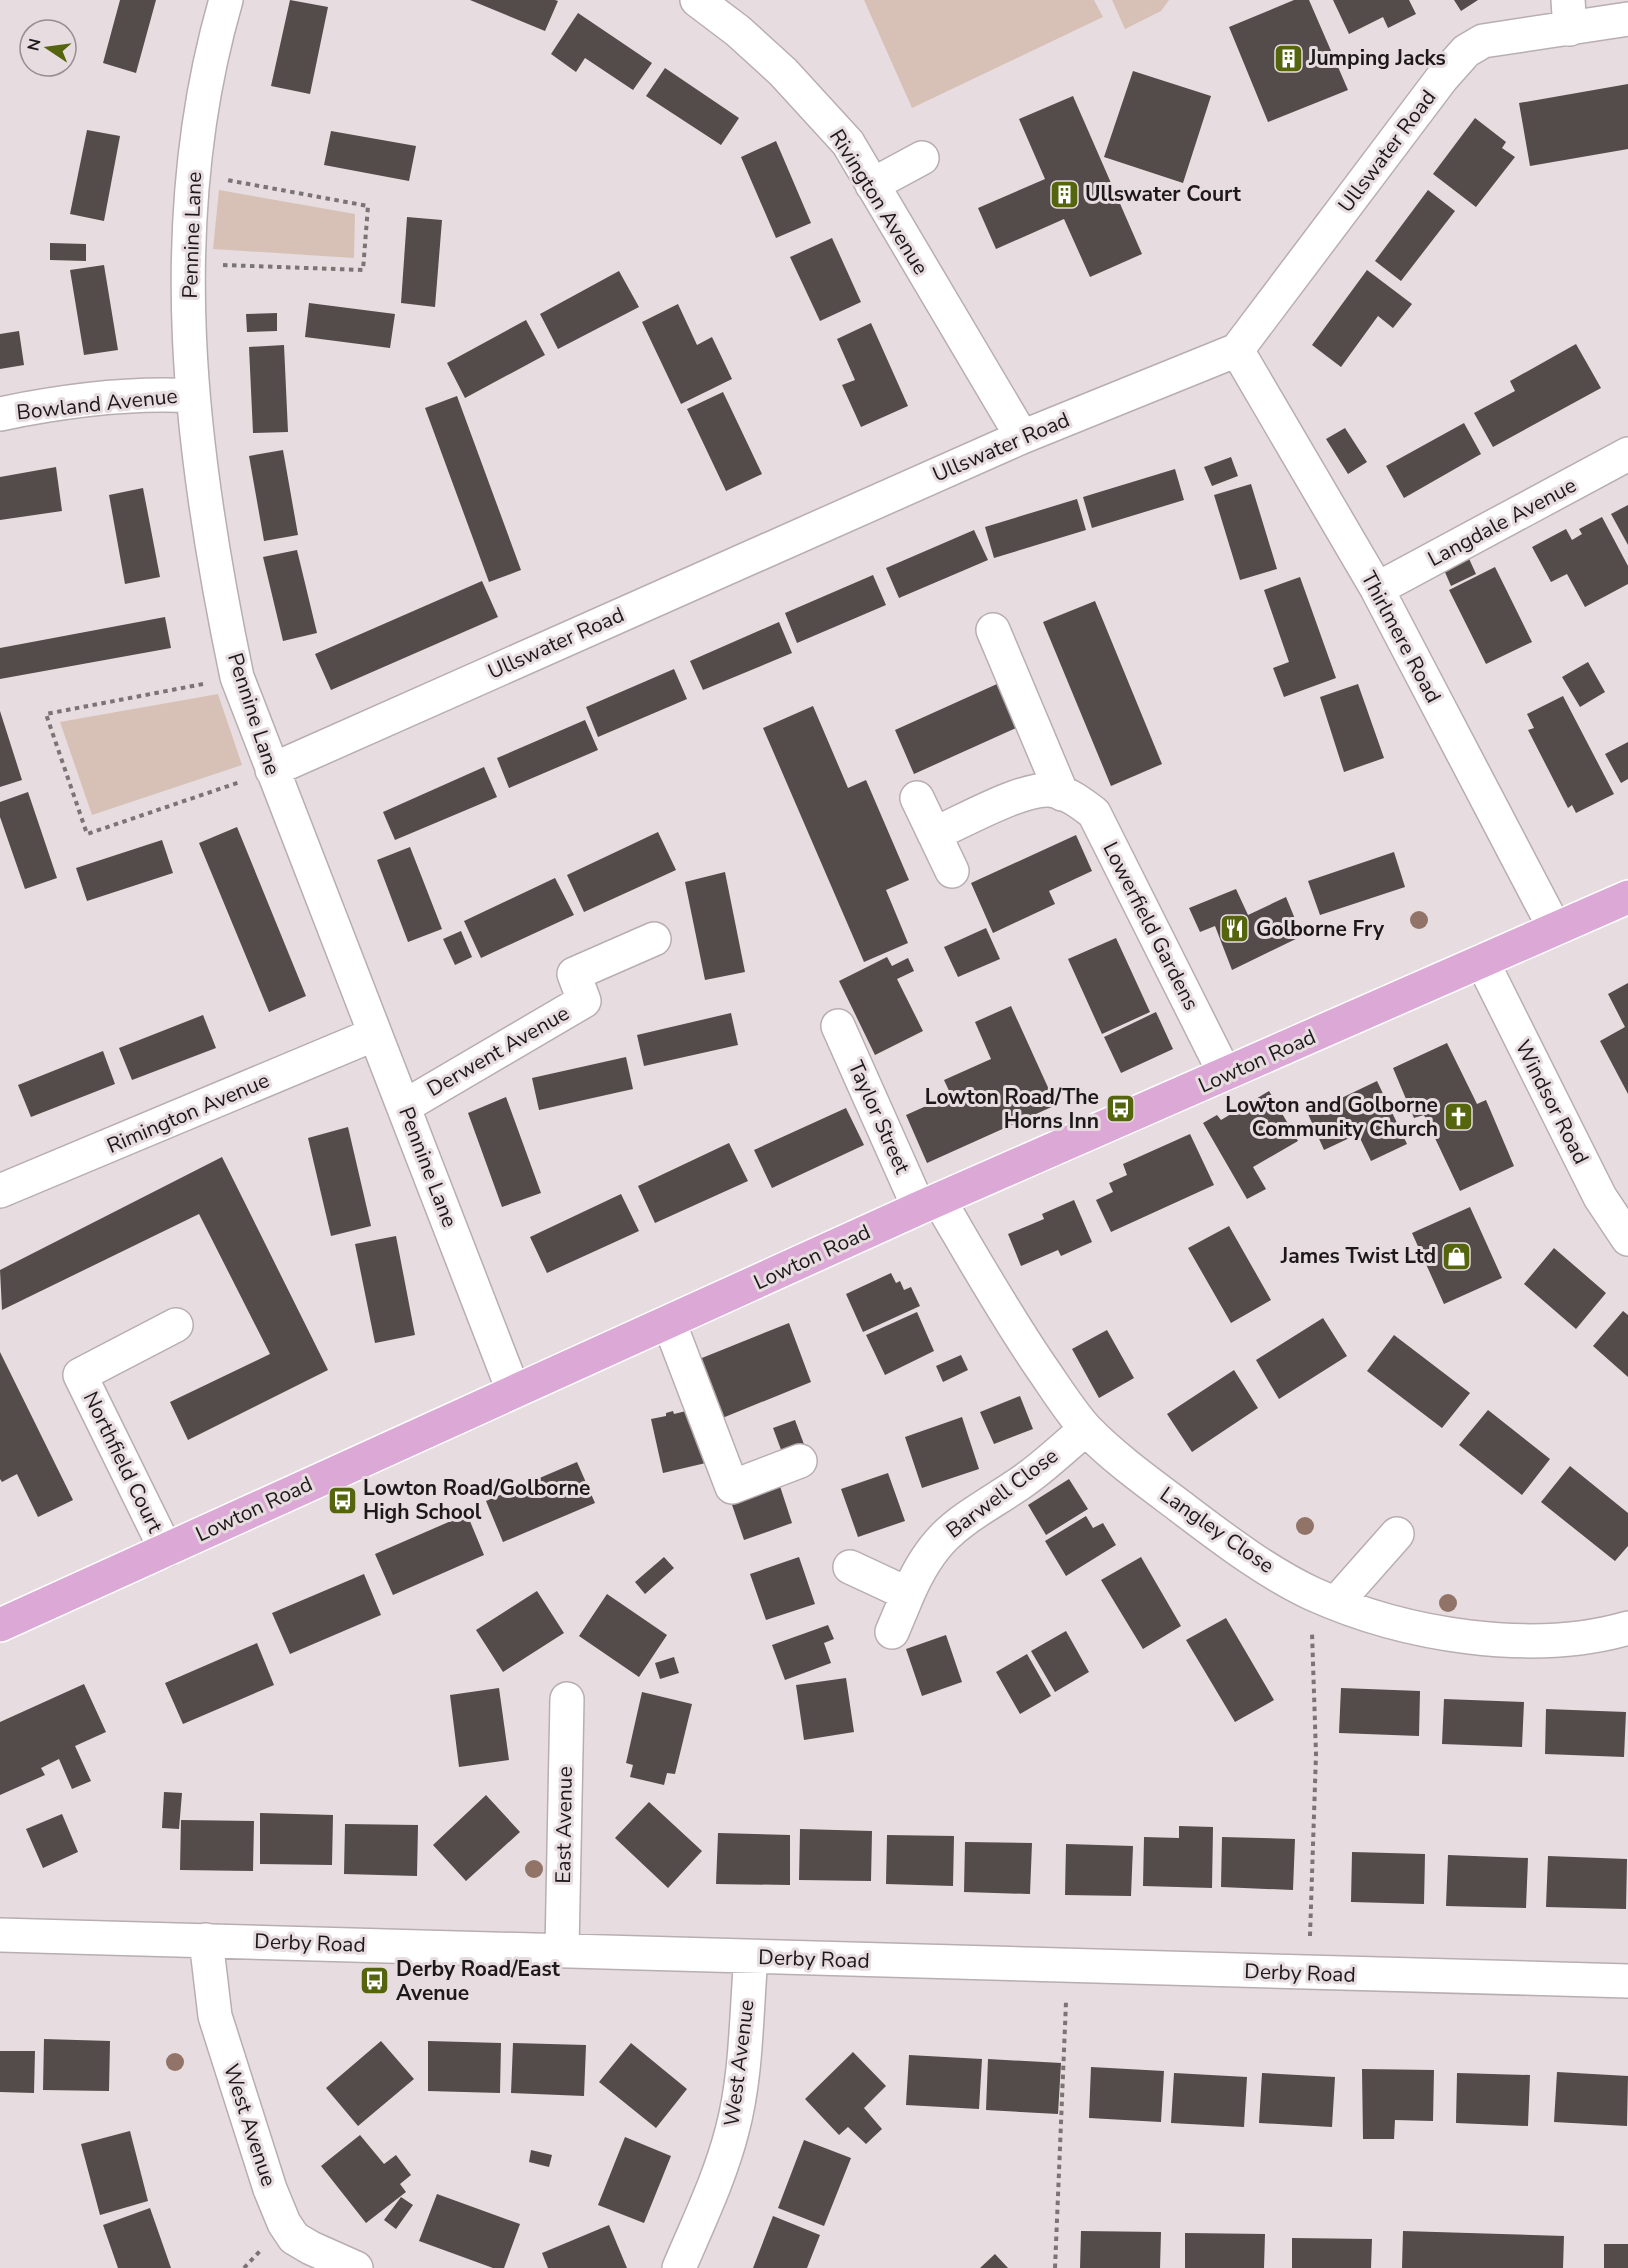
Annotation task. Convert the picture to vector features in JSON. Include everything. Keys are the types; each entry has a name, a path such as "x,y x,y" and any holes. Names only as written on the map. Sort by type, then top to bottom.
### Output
{"main road":[{"name":"Lowton Road","path":"0,1625 513,1390 929,1204 1628,897"}],"street":[{"name":"Pennine Lane","path":"226,0 205,92 193,173 187,263 193,396 210,534 237,677 405,1106 513,1390"},
{"name":"Rivington Avenue","path":"697,0 738,31 783,72 848,143 1023,437"},
{"name":"Ullswater Road","path":"272,771 1023,437 1237,350 1435,87 1466,51 1484,41 1569,14 1628,19"},
{"path":"872,185 922,158"},
{"name":"Thirlmere Road","path":"1237,350 1377,589 1555,929"},
{"name":"Bowland Avenue","path":"0,414 45,405 159,393 193,396"},
{"name":"Langdale Avenue","path":"1377,589 1628,454"},
{"path":"993,630 1062,794"},
{"name":"Lowerfield Gardens","path":"934,834 1023,794 1050,790 1076,799 1094,813 1225,1074"},
{"path":"917,798 952,871"},
{"name":"Derwent Avenue","path":"405,1106 585,1001 574,974 654,939"},
{"name":"Windsor Road","path":"1482,961 1600,1197 1628,1239"},
{"name":"Taylor Street","path":"838,1026 929,1204"},
{"name":"Rimington Avenue","path":"0,1191 375,1034"},
{"name":"Langley Close","path":"929,1204 1086,1429 1151,1485 1201,1522 1323,1598 1402,1625 1486,1638 1547,1640 1609,1633 1628,1628"},
{"path":"669,1322 732,1487 800,1461"},
{"name":"Northfield Court","path":"166,1550 80,1375 176,1325"},
{"name":"Barwell Close","path":"892,1632 920,1568 937,1541 969,1515 1020,1483 1086,1429"},
{"path":"1323,1598 1396,1534"},
{"path":"850,1567 908,1594"},
{"name":"East Avenue","path":"562,1950 567,1699"},
{"name":"Derby Road","path":"0,1935 1628,1981"},
{"name":"West Avenue","path":"206,1940 215,2016 270,2189 284,2223 294,2238 356,2268"},
{"name":"West Avenue","path":"679,2268 732,2132 740,2091 751,1957"}],"path":[{"path":"187,263 363,270 368,206 193,173"},
{"path":"237,677 46,714 87,834 272,771"},
{"path":"1310,1973 1323,1598"},
{"path":"1055,2268 1068,1966"}],"shaded area":[{"path":"864,0 1094,0 1103,17 912,108"},
{"path":"1112,0 1169,0 1161,11 1125,29"},
{"path":"219,190 355,214 354,258 213,249"},
{"path":"218,694 242,765 92,815 60,722"}],"building":[{"path":"120,0 156,0 136,73 103,63"},
{"path":"290,0 328,7 310,94 271,86"},
{"path":"470,0 555,0 558,1 545,31"},
{"name":"Jumping Jacks","path":"1294,0 1309,0 1348,90 1268,122 1229,27"},
{"path":"1333,0 1409,0 1416,14 1388,28 1383,17 1349,34"},
{"path":"1454,0 1478,0 1461,11"},
{"path":"578,13 652,63 633,90 585,58 576,72 551,54"},
{"path":"665,68 739,118 721,145 646,96"},
{"path":"1133,71 1211,96 1183,183 1104,157"},
{"path":"1628,84 1628,149 1530,166 1519,103"},
{"name":"Ullswater Court","path":"1073,96 1142,254 1090,277 1064,219 996,249 978,208 1045,179 1019,119"},
{"path":"1475,118 1506,142 1502,148 1515,157 1476,207 1433,174"},
{"path":"87,130 120,136 104,221 70,214"},
{"path":"331,131 416,146 409,181 324,165"},
{"path":"776,141 811,223 776,238 741,157"},
{"path":"1428,190 1455,211 1401,281 1375,261"},
{"path":"407,217 442,220 435,307 401,303"},
{"path":"832,238 861,302 820,321 790,257"},
{"path":"50,243 86,244 86,261 50,260"},
{"path":"104,265 118,350 84,355 70,270"},
{"path":"1367,270 1412,304 1393,328 1378,316 1341,367 1312,345"},
{"path":"619,271 639,307 558,349 540,314"},
{"path":"309,303 395,314 390,348 305,337"},
{"path":"678,304 697,345 712,337 732,379 681,404 642,322"},
{"path":"277,313 277,331 247,332 246,314"},
{"path":"526,320 545,355 465,398 447,363"},
{"path":"871,323 908,406 861,427 842,385 855,380 837,339"},
{"path":"19,331 24,365 0,369 0,334"},
{"path":"1576,344 1601,388 1493,447 1474,413 1515,391 1510,381"},
{"path":"284,345 288,432 253,433 249,347"},
{"path":"723,392 762,474 726,491 687,409"},
{"path":"457,396 521,570 489,582 425,408"},
{"path":"1464,423 1481,454 1404,498 1386,466"},
{"path":"1345,428 1367,462 1348,474 1326,439"},
{"path":"283,450 298,535 264,541 249,456"},
{"path":"1231,457 1238,476 1212,486 1204,467"},
{"path":"56,467 62,511 0,520 0,477"},
{"path":"1175,469 1184,500 1092,528 1083,497"},
{"path":"1251,484 1277,569 1240,580 1214,495"},
{"path":"143,488 160,577 125,584 109,495"},
{"path":"1077,499 1086,530 994,558 985,527"},
{"path":"1628,505 1628,545 1611,514"},
{"path":"1602,517 1628,566 1628,584 1585,607 1567,574 1551,582 1532,547 1566,529 1572,540 1582,534 1579,529"},
{"path":"974,530 988,560 899,598 886,568"},
{"path":"297,550 317,633 283,641 263,557"},
{"path":"1466,552 1476,574 1451,586 1441,563"},
{"path":"1495,567 1532,642 1486,664 1449,590"},
{"path":"873,575 886,605 797,643 785,613"},
{"path":"1300,577 1336,678 1284,697 1273,668 1289,662 1264,590"},
{"path":"482,581 498,617 331,690 315,654"},
{"path":"1095,601 1162,764 1111,786 1043,622"},
{"path":"165,617 171,648 0,679 0,648"},
{"path":"779,622 792,653 703,690 690,661"},
{"path":"1588,662 1605,692 1580,707 1562,677"},
{"path":"674,669 687,699 598,737 586,707"},
{"path":"997,684 1016,728 914,774 895,730"},
{"path":"1358,684 1384,758 1344,772 1320,697"},
{"path":"1563,696 1614,794 1576,813 1572,805 1568,808 1528,730 1534,728 1527,714"},
{"path":"813,706 848,788 866,780 909,880 886,890 908,943 864,962 763,728"},
{"path":"0,711 22,780 0,787"},
{"path":"585,720 598,750 509,788 497,758"},
{"path":"1628,742 1628,779 1621,783 1605,754"},
{"path":"484,767 497,797 395,840 383,812"},
{"path":"28,792 57,878 25,889 0,817 0,802"},
{"path":"237,827 306,996 269,1012 199,843"},
{"path":"658,832 676,870 584,912 567,875"},
{"path":"1076,835 1092,871 1049,891 1055,904 993,933 971,883"},
{"path":"162,840 173,873 87,901 76,868"},
{"path":"410,847 442,929 408,942 377,860"},
{"path":"1394,852 1405,887 1320,915 1308,881"},
{"path":"725,872 745,972 705,980 685,882"},
{"path":"555,878 574,915 481,958 464,921"},
{"name":"Golborne Fry","path":"1236,889 1248,915 1286,897 1302,936 1232,970 1215,926 1200,932 1189,908"},
{"path":"986,928 1000,959 958,977 944,947"},
{"path":"461,931 472,957 455,965 443,939"},
{"path":"1116,938 1150,1012 1102,1034 1068,959"},
{"path":"887,957 892,966 908,958 914,971 897,979 923,1031 875,1055 839,981"},
{"path":"1628,983 1628,1094 1600,1041 1625,1027 1608,994"},
{"path":"1011,1006 1056,1105 927,1163 906,1115 951,1095 944,1080 991,1059 975,1022"},
{"path":"1156,1012 1173,1049 1121,1073 1104,1037"},
{"path":"731,1013 738,1045 644,1066 637,1035"},
{"path":"203,1015 216,1048 132,1080 119,1048"},
{"name":"Lowton and Golborne Community Church","path":"1447,1043 1477,1104 1486,1100 1514,1166 1460,1191 1424,1115 1414,1118 1393,1068"},
{"path":"103,1051 115,1084 31,1117 18,1085"},
{"path":"626,1057 633,1089 539,1110 532,1078"},
{"path":"1377,1081 1407,1144 1371,1161 1358,1134 1324,1150 1308,1114"},
{"path":"1269,1091 1298,1141 1253,1167 1266,1189 1247,1199 1203,1123 1217,1115 1221,1120"},
{"path":"506,1097 541,1193 502,1207 468,1113"},
{"path":"846,1108 864,1145 772,1188 754,1150"},
{"path":"348,1127 371,1226 331,1236 308,1138"},
{"path":"1190,1134 1214,1185 1111,1232 1096,1200 1113,1192 1109,1183 1127,1175 1123,1164"},
{"path":"729,1143 748,1181 655,1223 638,1186"},
{"path":"222,1157 328,1370 188,1440 170,1402 270,1354 199,1214 2,1310 0,1270"},
{"path":"621,1194 639,1231 547,1273 530,1237"},
{"path":"1074,1200 1092,1242 1061,1256 1058,1250 1021,1266 1008,1234 1044,1219 1042,1214"},
{"name":"James Twist Ltd","path":"1470,1207 1502,1278 1444,1304 1412,1233"},
{"path":"1229,1226 1271,1300 1231,1323 1188,1248"},
{"path":"396,1236 415,1335 375,1343 355,1244"},
{"path":"1554,1248 1606,1293 1576,1329 1524,1284"},
{"path":"891,1273 896,1283 900,1281 904,1290 911,1287 920,1306 863,1332 846,1294"},
{"path":"1623,1311 1628,1315 1628,1377 1593,1346"},
{"path":"917,1312 934,1351 885,1375 866,1335"},
{"path":"1323,1318 1347,1356 1279,1399 1256,1360"},
{"path":"789,1323 811,1382 715,1421 692,1362"},
{"path":"1107,1330 1134,1378 1099,1398 1072,1349"},
{"path":"1394,1335 1470,1393 1442,1428 1367,1371"},
{"path":"0,1352 73,1500 38,1517 17,1474 2,1482 0,1479"},
{"path":"961,1355 968,1370 943,1382 936,1366"},
{"path":"1234,1370 1258,1408 1192,1452 1167,1414"},
{"path":"1020,1396 1033,1429 994,1444 980,1412"},
{"path":"690,1410 698,1446 706,1444 710,1462 663,1473 651,1419 666,1416 666,1413 673,1411 674,1414"},
{"path":"1488,1410 1550,1459 1522,1495 1459,1445"},
{"path":"962,1417 979,1469 922,1488 905,1437"},
{"path":"795,1420 805,1447 783,1455 773,1428"},
{"path":"577,1462 595,1503 503,1542 486,1501"},
{"path":"1570,1466 1628,1513 1628,1546 1615,1561 1541,1502"},
{"path":"888,1473 905,1521 858,1537 841,1489"},
{"path":"777,1477 792,1523 744,1540 728,1493"},
{"path":"1069,1479 1088,1509 1046,1535 1028,1505"},
{"path":"467,1514 484,1555 393,1595 375,1554"},
{"path":"1086,1516 1093,1528 1103,1523 1116,1545 1066,1576 1045,1541"},
{"path":"664,1557 674,1568 645,1594 635,1582"},
{"path":"799,1557 815,1604 766,1620 750,1574"},
{"path":"1141,1557 1181,1626 1143,1649 1101,1580"},
{"path":"364,1574 381,1615 290,1654 272,1613"},
{"path":"537,1591 564,1633 503,1672 476,1630"},
{"path":"607,1594 667,1635 639,1677 579,1636"},
{"path":"1226,1618 1274,1700 1235,1722 1186,1640"},
{"path":"828,1625 834,1639 824,1643 831,1663 785,1680 772,1645"},
{"path":"1066,1631 1089,1672 1055,1692 1031,1651"},
{"path":"946,1635 962,1682 922,1696 906,1649"},
{"path":"257,1643 274,1685 183,1724 165,1683"},
{"path":"1027,1654 1051,1696 1020,1714 996,1672"},
{"path":"674,1657 679,1673 660,1679 655,1663"},
{"path":"846,1678 854,1732 804,1740 796,1685"},
{"path":"84,1684 106,1732 75,1746 91,1781 72,1789 59,1759 41,1768 45,1775 0,1795 0,1722"},
{"path":"499,1688 509,1760 459,1767 450,1695"},
{"path":"1341,1688 1420,1691 1419,1736 1339,1733"},
{"path":"642,1692 692,1704 675,1774 667,1773 664,1785 630,1777 633,1765 626,1763"},
{"path":"1444,1699 1524,1702 1522,1747 1442,1744"},
{"path":"1546,1709 1626,1712 1624,1757 1545,1754"},
{"path":"164,1792 182,1793 179,1829 162,1828"},
{"path":"486,1795 520,1832 466,1881 433,1845"},
{"path":"649,1802 702,1851 668,1888 615,1838"},
{"path":"260,1813 333,1815 332,1865 260,1864"},
{"path":"62,1814 78,1852 43,1868 26,1829"},
{"path":"181,1820 254,1821 253,1871 180,1870"},
{"path":"345,1824 418,1825 417,1876 344,1874"},
{"path":"1179,1826 1213,1827 1212,1888 1143,1886 1144,1837 1179,1838"},
{"path":"800,1829 872,1831 871,1881 799,1880"},
{"path":"718,1833 790,1835 790,1885 716,1884"},
{"path":"887,1835 954,1836 953,1886 886,1884"},
{"path":"1222,1837 1295,1839 1293,1890 1221,1887"},
{"path":"965,1842 1032,1843 1030,1894 964,1892"},
{"path":"1066,1844 1133,1846 1131,1896 1065,1895"},
{"path":"1352,1852 1425,1854 1424,1904 1351,1902"},
{"path":"1448,1855 1528,1858 1526,1908 1446,1906"},
{"path":"1548,1856 1627,1859 1626,1909 1546,1907"},
{"path":"44,2039 110,2041 109,2091 43,2090"},
{"path":"381,2041 414,2079 358,2126 326,2088"},
{"path":"428,2041 501,2043 500,2093 428,2091"},
{"path":"513,2043 586,2045 584,2096 511,2093"},
{"path":"631,2043 687,2089 656,2128 599,2082"},
{"path":"0,2051 35,2051 34,2093 0,2092"},
{"path":"853,2052 886,2086 864,2108 882,2129 866,2144 848,2127 839,2135 805,2099"},
{"path":"909,2055 982,2059 979,2109 906,2105"},
{"path":"988,2059 1061,2063 1058,2114 986,2110"},
{"path":"1091,2067 1164,2071 1161,2122 1089,2118"},
{"path":"1362,2069 1434,2070 1433,2121 1395,2120 1394,2139 1363,2139"},
{"path":"1557,2072 1628,2076 1627,2126 1554,2122"},
{"path":"1174,2073 1247,2077 1244,2127 1171,2123"},
{"path":"1262,2073 1335,2077 1332,2127 1259,2123"},
{"path":"1457,2073 1530,2075 1528,2126 1456,2123"},
{"path":"130,2131 148,2201 100,2215 81,2144"},
{"path":"360,2135 384,2164 396,2155 411,2175 400,2184 406,2192 366,2223 321,2166"},
{"path":"625,2137 671,2156 644,2223 598,2205"},
{"path":"804,2140 851,2158 824,2226 778,2208"},
{"path":"531,2150 552,2155 549,2167 529,2162"},
{"path":"437,2194 520,2224 504,2268 493,2268 419,2241"},
{"path":"401,2197 413,2205 396,2229 384,2220"},
{"path":"150,2208 171,2268 118,2268 103,2225"},
{"path":"773,2216 820,2235 807,2268 753,2268"},
{"path":"609,2225 627,2268 548,2268 542,2253"},
{"path":"1081,2231 1161,2232 1160,2268 1080,2268"},
{"path":"1403,2231 1564,2236 1563,2268 1402,2268"},
{"path":"1185,2233 1265,2234 1264,2268 1185,2268"},
{"path":"1292,2238 1372,2239 1371,2268 1292,2268"},
{"path":"1604,2244 1628,2244 1628,2268 1604,2268"},
{"path":"995,2254 1008,2268 980,2268"}],"place":[{"name":"Jumping Jacks","path":"1288,58"},
{"name":"Ullswater Court","path":"1064,194"},
{"name":"Golborne Fry","path":"1235,929"},
{"name":"Lowton Road/The Horns Inn","path":"1120,1109"},
{"name":"Lowton and Golborne Community Church","path":"1459,1117"},
{"name":"James Twist Ltd","path":"1457,1256"},
{"name":"Lowton Road/Golborne High School","path":"342,1500"},
{"name":"Derby Road/East Avenue","path":"375,1981"}]}
